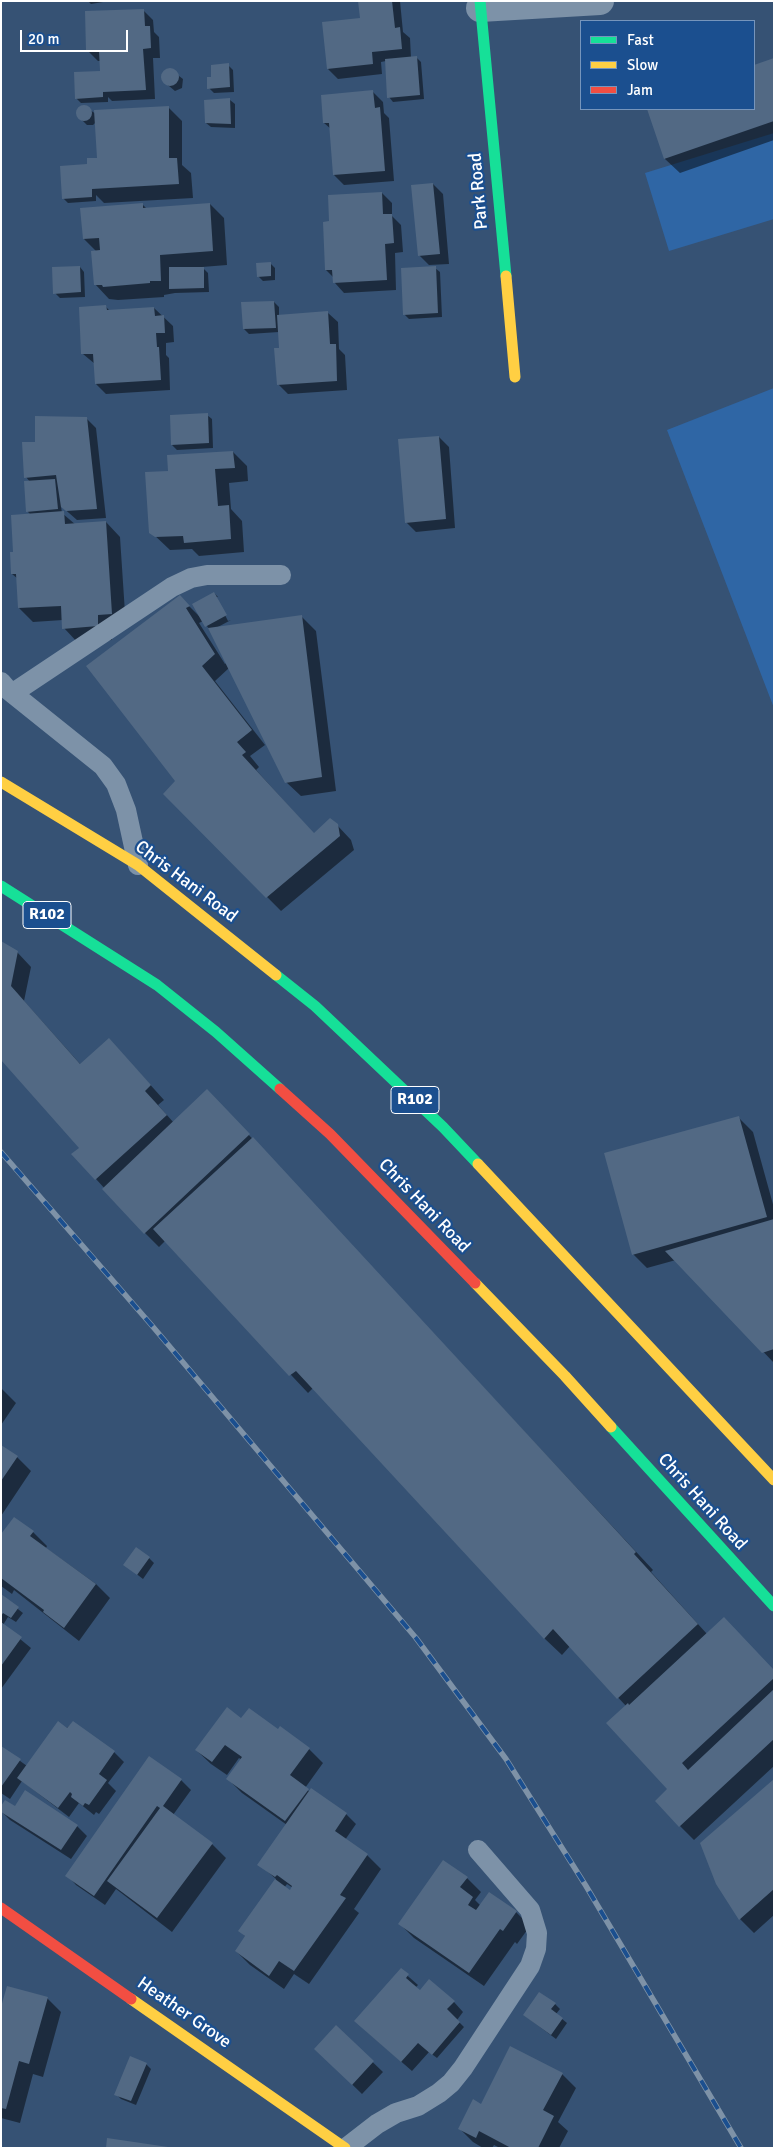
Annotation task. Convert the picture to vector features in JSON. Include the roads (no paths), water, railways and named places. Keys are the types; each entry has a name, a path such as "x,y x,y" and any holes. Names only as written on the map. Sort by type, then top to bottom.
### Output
{"main road":[{"name":"Park Road","path":"480,5 515,377"},
{"name":"Chris Hani Road","path":"1,782 138,865 315,1006 443,1127 765,1461 774,1480"},
{"name":"Chris Hani Road","path":"1,886 157,985 216,1032 330,1134 565,1376 715,1544 774,1606"},
{"name":"Heather Grove","path":"1,1908 346,2148"}],"street":[{"path":"480,5 600,1"}],"lane":[{"path":"138,865 126,810 116,784 103,766 7,688 172,587 191,578 281,575"},
{"path":"346,2148 377,2124 396,2113 418,2106 439,2094 463,2068 530,1966 536,1949 537,1933 530,1910 478,1850"}],"railway":[{"path":"1,1152 154,1328 416,1638 506,1759 586,1886 741,2148"}]}
